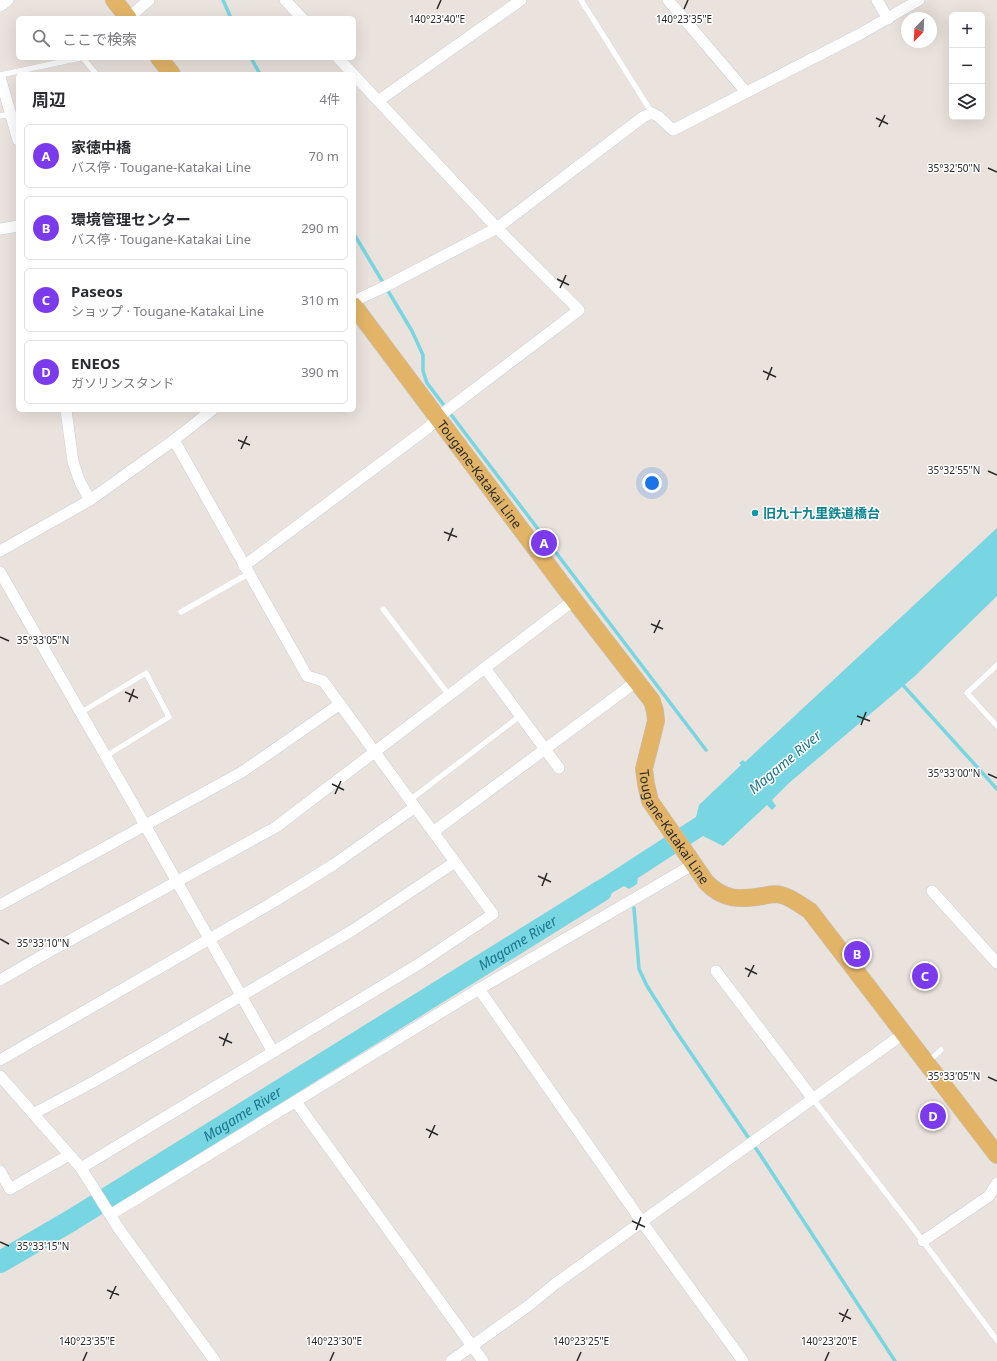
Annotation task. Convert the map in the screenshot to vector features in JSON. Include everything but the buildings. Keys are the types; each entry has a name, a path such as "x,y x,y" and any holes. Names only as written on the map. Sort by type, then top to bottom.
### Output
{"main road":[{"path":"114,0 126,16"},
{"path":"162,60 170,72"},
{"name":"Tougane-Katakai Line","path":"356,308 444,412 574,600 652,701 656,721 644,769 650,801 706,882 714,891 723,895 738,898 781,894 810,911 997,1155"}],"street":[{"path":"0,6 8,0"},
{"path":"130,16 149,0"},
{"path":"285,0 300,16"},
{"path":"378,101 521,0"},
{"path":"668,0 746,92"},
{"path":"877,0 888,19"},
{"path":"356,300 497,228 643,117 652,113 659,117 673,130 860,34 919,0"},
{"path":"340,60 350,72"},
{"path":"0,76 5,115 16,136"},
{"path":"246,570 429,427 444,412 579,310 497,228 356,78"},
{"path":"0,229 16,226"},
{"path":"66,412 73,462 80,482 90,500"},
{"path":"0,551 90,500 174,440 209,412"},
{"path":"81,1168 422,962 493,914 323,681 307,676 174,440"},
{"path":"0,572 146,826 273,1052"},
{"path":"0,980 276,827 574,600"},
{"path":"485,668 558,768"},
{"path":"433,832 637,681"},
{"path":"0,905 242,772 340,704"},
{"path":"0,1060 333,866 412,803"},
{"path":"34,1114 102,1077 353,930 455,862"},
{"path":"108,1210 296,1102 479,989 694,864"},
{"path":"932,891 997,963"},
{"path":"716,971 813,1099"},
{"path":"479,989 642,1222 743,1361"},
{"path":"451,1361 528,1306 555,1284 903,1034"},
{"path":"0,1076 81,1168 108,1210 215,1361"},
{"path":"296,1102 483,1361"},
{"path":"0,1171 10,1189 69,1155"},
{"path":"923,1241 989,1196 997,1182"}],"lane":[{"path":"581,0 652,113"},
{"path":"18,72 71,60"},
{"path":"86,60 94,72"},
{"path":"0,76 16,72"},
{"path":"181,612 246,570"},
{"path":"383,609 449,696"},
{"path":"997,665 967,693 997,726"},
{"path":"80,713 146,673 169,717 106,756"},
{"path":"412,803 520,716"},
{"path":"926,1064 941,1050"},
{"path":"813,1099 923,1241 997,1340"}],"water":[{"path":"997,528 997,596 915,676 789,783 772,800 776,806 772,810 767,805 723,846 703,836 638,878 637,884 629,889 624,886 579,912 571,898 696,817 699,805 741,765 739,763 743,760 745,762"}],"waterway":[{"path":"223,0 230,16"},
{"path":"252,60 259,72"},
{"path":"356,237 412,331 423,355 423,371 427,383 706,750"},
{"path":"901,683 997,789"},
{"name":"Magame River","path":"0,1262 72,1220 601,891"},
{"path":"634,908 639,969 647,986 675,1030 763,1159 895,1361"}],"place":[{"name":"旧九十九里鉄道橋台","path":"755,513"},
{"name":"家徳中橋","path":"544,543"},
{"name":"環境管理センター","path":"857,954"},
{"name":"Paseos","path":"925,976"},
{"name":"ENEOS","path":"933,1116"}]}
